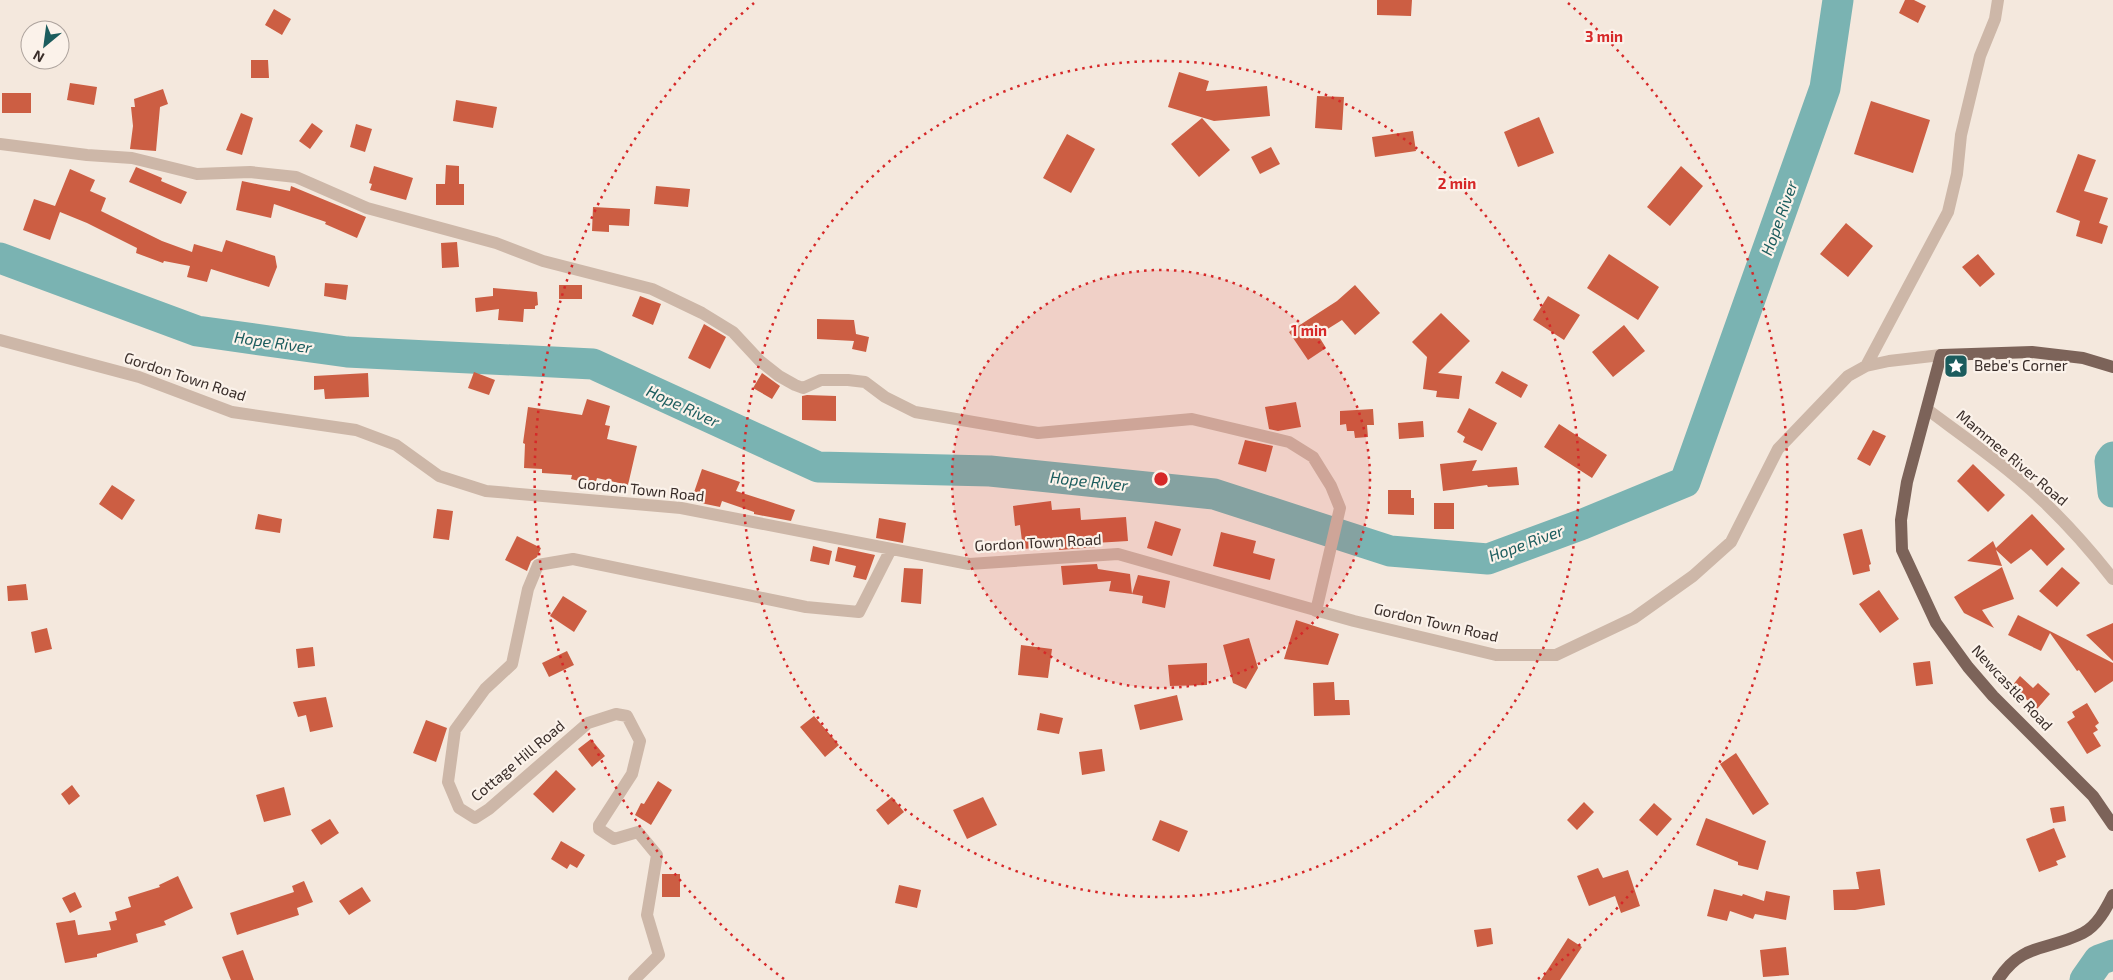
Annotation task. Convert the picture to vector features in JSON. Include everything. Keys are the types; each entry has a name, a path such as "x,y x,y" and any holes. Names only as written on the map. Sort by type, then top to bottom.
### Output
{"main road":[{"path":"1941,355 2032,352 2083,358 2113,367"},
{"name":"Newcastle Road","path":"1941,355 1908,482 1901,520 1902,550 1936,624 1968,667 1993,696 2093,796 2113,825"},
{"path":"1998,980 2015,958 2083,933 2093,926 2105,911 2113,895"}],"street":[{"path":"1866,366 1948,212 1957,174 1960,135 1980,56 1995,19 1998,0"},
{"path":"0,144 87,155 132,158 197,174 250,172 296,177 367,208 496,243 543,261 652,290 702,313 732,332 760,361 779,376 803,388 821,380 864,382 885,397 915,412 1038,433 1192,419 1288,442 1313,457 1331,486 1340,508 1316,611"},
{"name":"Gordon Town Road","path":"0,340 139,377 232,412 356,430 396,444 439,476 486,491 681,508 969,564 1118,554 1316,611 1496,654 1556,655 1634,618 1693,576 1731,542 1778,449 1848,376 1866,366 1889,361 1941,355"},
{"name":"Mammee River Road","path":"1928,410 1984,452 2044,501 2092,552 2113,578"},
{"name":"Cottage Hill Road","path":"634,980 659,955 648,915 657,855 638,832 614,839 599,830 599,825 632,774 640,741 627,716 616,714 588,723 489,810 475,818 459,808 448,782 455,730 484,689 512,664 528,589 538,565 573,559 806,607 859,612 891,549"}],"building":[{"path":"1377,0 1412,0 1411,16 1377,15"},
{"path":"1905,0 1914,0 1926,6 1918,23 1899,13"},
{"path":"274,9 291,19 282,35 265,25"},
{"path":"251,60 268,60 269,78 251,78"},
{"path":"1179,72 1209,81 1206,91 1267,86 1270,116 1214,121 1168,107"},
{"path":"70,83 97,87 94,105 67,100"},
{"path":"163,89 168,104 160,107 156,151 130,149 133,126 131,107 135,107 134,99"},
{"path":"2,93 31,93 31,113 2,113"},
{"path":"1317,96 1344,97 1342,130 1315,128"},
{"path":"456,100 497,107 493,128 453,121"},
{"path":"1871,101 1930,120 1913,173 1854,154"},
{"path":"241,113 253,118 242,155 226,150"},
{"path":"1539,117 1554,153 1518,167 1504,132"},
{"path":"1202,118 1230,150 1199,177 1171,144"},
{"path":"312,123 323,131 310,149 299,141"},
{"path":"356,124 372,129 365,152 350,147"},
{"path":"1413,131 1416,151 1375,157 1372,137"},
{"path":"1067,134 1095,149 1071,193 1043,178"},
{"path":"1271,147 1280,164 1260,174 1251,157"},
{"path":"2078,154 2096,160 2084,191 2108,198 2099,223 2108,226 2102,244 2076,236 2080,221 2056,212"},
{"path":"446,165 459,166 459,184 464,184 464,205 436,205 436,184 445,184"},
{"path":"374,166 413,178 406,200 370,190 372,184 369,183"},
{"path":"1681,166 1703,186 1670,226 1647,207"},
{"path":"136,167 162,178 161,181 187,192 181,204 129,182"},
{"path":"70,169 95,180 90,191 106,198 101,211 162,241 192,252 194,244 222,252 226,240 275,256 277,267 269,287 211,269 207,282 187,277 190,266 164,261 163,263 136,253 137,248 60,212 50,240 23,230 34,199 55,206"},
{"path":"242,181 290,191 291,186 366,217 357,238 325,224 326,222 274,204 271,218 236,210"},
{"path":"656,186 690,189 688,207 654,204"},
{"path":"593,207 630,209 629,226 609,225 609,232 592,231"},
{"path":"1846,223 1873,246 1848,277 1820,254"},
{"path":"457,242 459,267 442,268 441,243"},
{"path":"1609,254 1659,287 1638,320 1587,288"},
{"path":"1978,254 1995,274 1980,287 1962,267"},
{"path":"325,283 348,285 346,300 324,296"},
{"path":"559,285 582,285 582,299 559,299"},
{"path":"1355,285 1380,313 1355,335 1342,320 1318,335 1326,348 1308,360 1289,332 1337,301"},
{"path":"493,288 537,292 538,305 535,306 535,309 524,309 523,322 498,320 499,309 476,312 475,298 493,296"},
{"path":"640,296 661,304 653,325 632,316"},
{"path":"1548,296 1580,315 1564,340 1533,320"},
{"path":"1441,313 1470,341 1438,373 1462,376 1459,399 1436,397 1437,391 1423,389 1427,357 1412,342"},
{"path":"817,319 854,320 856,334 869,337 866,352 852,349 854,341 817,339"},
{"path":"704,324 726,337 710,369 688,358"},
{"path":"1624,325 1645,351 1613,377 1592,352"},
{"path":"1502,371 1528,385 1521,398 1495,383"},
{"path":"474,372 495,380 489,395 468,388"},
{"path":"368,373 369,397 325,399 324,389 314,390 314,376"},
{"path":"762,373 780,386 772,399 753,388"},
{"path":"802,396 836,396 836,421 802,420"},
{"path":"587,399 610,406 605,425 610,426 607,439 637,446 628,485 597,478 595,485 571,479 572,475 542,473 542,469 524,468 525,444 523,443 528,407 582,415"},
{"path":"1296,402 1301,427 1278,431 1269,429 1265,407"},
{"path":"1469,408 1497,423 1482,451 1463,442 1465,437 1457,432"},
{"path":"1373,409 1374,425 1367,425 1368,437 1355,438 1354,431 1347,431 1346,424 1340,425 1340,411"},
{"path":"1423,421 1424,437 1399,439 1398,423"},
{"path":"1559,424 1607,455 1592,478 1544,447"},
{"path":"1873,430 1886,436 1870,466 1857,459"},
{"path":"1245,440 1273,446 1266,472 1238,464"},
{"path":"1477,460 1472,471 1517,467 1519,485 1488,487 1487,485 1443,491 1440,464"},
{"path":"1973,464 2005,495 1988,512 1957,481"},
{"path":"702,469 740,482 736,491 795,510 791,521 754,514 754,512 722,501 720,507 691,501"},
{"path":"112,485 135,500 122,520 99,504"},
{"path":"1388,490 1411,490 1411,498 1414,498 1414,515 1388,514"},
{"path":"1051,501 1052,510 1080,508 1081,520 1126,517 1128,541 1095,543 1096,547 1059,550 1059,546 1023,549 1020,525 1015,526 1013,506"},
{"path":"1434,503 1454,503 1454,529 1434,529"},
{"path":"437,509 453,511 449,540 433,538"},
{"path":"258,514 282,519 280,533 255,529"},
{"path":"2032,514 2065,549 2047,566 2031,549 2011,564 1996,550 2002,566 1967,561 1993,541 1996,548"},
{"path":"879,518 906,523 903,543 876,538"},
{"path":"1155,521 1181,529 1172,556 1147,548"},
{"path":"1862,529 1871,564 1869,565 1870,571 1853,575 1843,534"},
{"path":"1221,532 1256,541 1253,553 1275,559 1270,580 1213,566"},
{"path":"517,536 541,548 537,557 531,561 527,571 505,560"},
{"path":"813,546 832,551 829,565 810,561"},
{"path":"838,547 875,555 866,580 853,577 856,566 835,561"},
{"path":"1097,564 1098,569 1130,574 1132,594 1109,591 1111,581 1063,585 1061,566"},
{"path":"2002,567 2014,599 1982,610 1994,628 1964,613 1954,597"},
{"path":"2062,567 2080,583 2057,607 2039,591"},
{"path":"904,568 923,569 921,604 901,602"},
{"path":"1138,575 1170,581 1165,608 1142,603 1143,596 1132,594"},
{"path":"26,584 28,600 8,601 7,586"},
{"path":"1879,590 1899,619 1880,633 1859,604"},
{"path":"563,596 587,611 574,632 550,616"},
{"path":"2018,615 2113,663 2113,681 2095,693 2050,633 2041,651 2008,635"},
{"path":"1296,620 1339,634 1328,665 1284,659"},
{"path":"2113,623 2113,661 2086,635"},
{"path":"47,628 52,649 35,653 31,632"},
{"path":"1249,638 1258,668 1246,689 1233,683 1223,645"},
{"path":"1021,645 1052,649 1048,678 1018,675"},
{"path":"313,647 315,666 298,668 296,649"},
{"path":"567,651 574,665 549,677 542,663"},
{"path":"1930,661 1933,684 1916,686 1913,663"},
{"path":"1207,663 1207,685 1170,686 1168,665"},
{"path":"2020,676 2033,688 2038,683 2050,694 2037,709 2012,686"},
{"path":"1334,682 1335,700 1349,700 1350,715 1314,716 1313,683"},
{"path":"1177,695 1183,720 1140,730 1134,705"},
{"path":"326,697 333,727 310,732 306,715 298,717 293,702"},
{"path":"2087,703 2099,723 2095,726 2098,730 2093,733 2101,746 2087,754 2067,722 2075,717 2072,712"},
{"path":"1040,713 1063,718 1059,734 1037,730"},
{"path":"814,716 839,745 825,757 800,727"},
{"path":"426,720 447,728 436,762 413,753"},
{"path":"591,739 605,756 592,767 578,749"},
{"path":"1102,749 1105,771 1082,775 1079,752"},
{"path":"1736,753 1769,804 1753,815 1720,764"},
{"path":"556,770 576,789 553,813 533,794"},
{"path":"658,781 672,790 651,825 635,815 641,803 644,804"},
{"path":"72,785 80,796 69,805 61,794"},
{"path":"284,787 291,815 264,822 256,795"},
{"path":"892,797 904,812 888,825 876,810"},
{"path":"983,797 997,825 967,839 953,810"},
{"path":"1584,802 1594,812 1577,830 1567,820"},
{"path":"1654,803 1672,819 1657,836 1639,820"},
{"path":"2064,806 2066,821 2053,823 2050,808"},
{"path":"1706,818 1766,841 1758,870 1738,865 1738,862 1696,845"},
{"path":"330,819 339,833 321,845 311,830"},
{"path":"1160,820 1188,831 1179,852 1152,840"},
{"path":"2054,828 2066,857 2056,861 2058,865 2039,872 2026,839"},
{"path":"561,841 585,855 577,868 570,864 567,869 551,859"},
{"path":"1598,868 1603,878 1628,870 1640,906 1621,913 1615,896 1589,906 1577,876"},
{"path":"1880,869 1885,905 1855,910 1834,910 1833,890 1859,889 1856,872"},
{"path":"662,874 680,874 680,897 662,897"},
{"path":"178,876 193,908 164,921 166,925 136,934 138,942 97,954 97,957 65,963 56,923 75,920 78,935 111,930 109,922 117,920 115,912 131,907 128,897 160,887 159,885"},
{"path":"304,881 313,902 297,908 299,915 237,935 230,913 294,892 292,886"},
{"path":"899,885 921,890 917,908 895,903"},
{"path":"362,887 371,901 349,915 339,901"},
{"path":"1714,889 1742,896 1743,894 1764,901 1766,891 1790,896 1786,920 1755,914 1753,919 1730,911 1727,921 1707,916"},
{"path":"75,892 82,907 70,913 62,898"},
{"path":"1491,928 1493,944 1477,947 1474,930"},
{"path":"1568,938 1582,947 1560,980 1541,980"},
{"path":"1786,947 1789,975 1763,977 1760,950"},
{"path":"243,950 254,980 231,980 222,957"}],"waterway":[{"name":"Hope River","path":"0,258 197,331 347,352 593,364 818,467 990,471 1214,494 1390,551 1488,559 1583,524 1685,482 1825,88 1838,0"},
{"path":"2113,457 2110,461 2113,492"},
{"path":"2085,980 2099,960 2113,955"}],"place":[{"name":"Bebe's Corner","path":"1956,366"}]}
